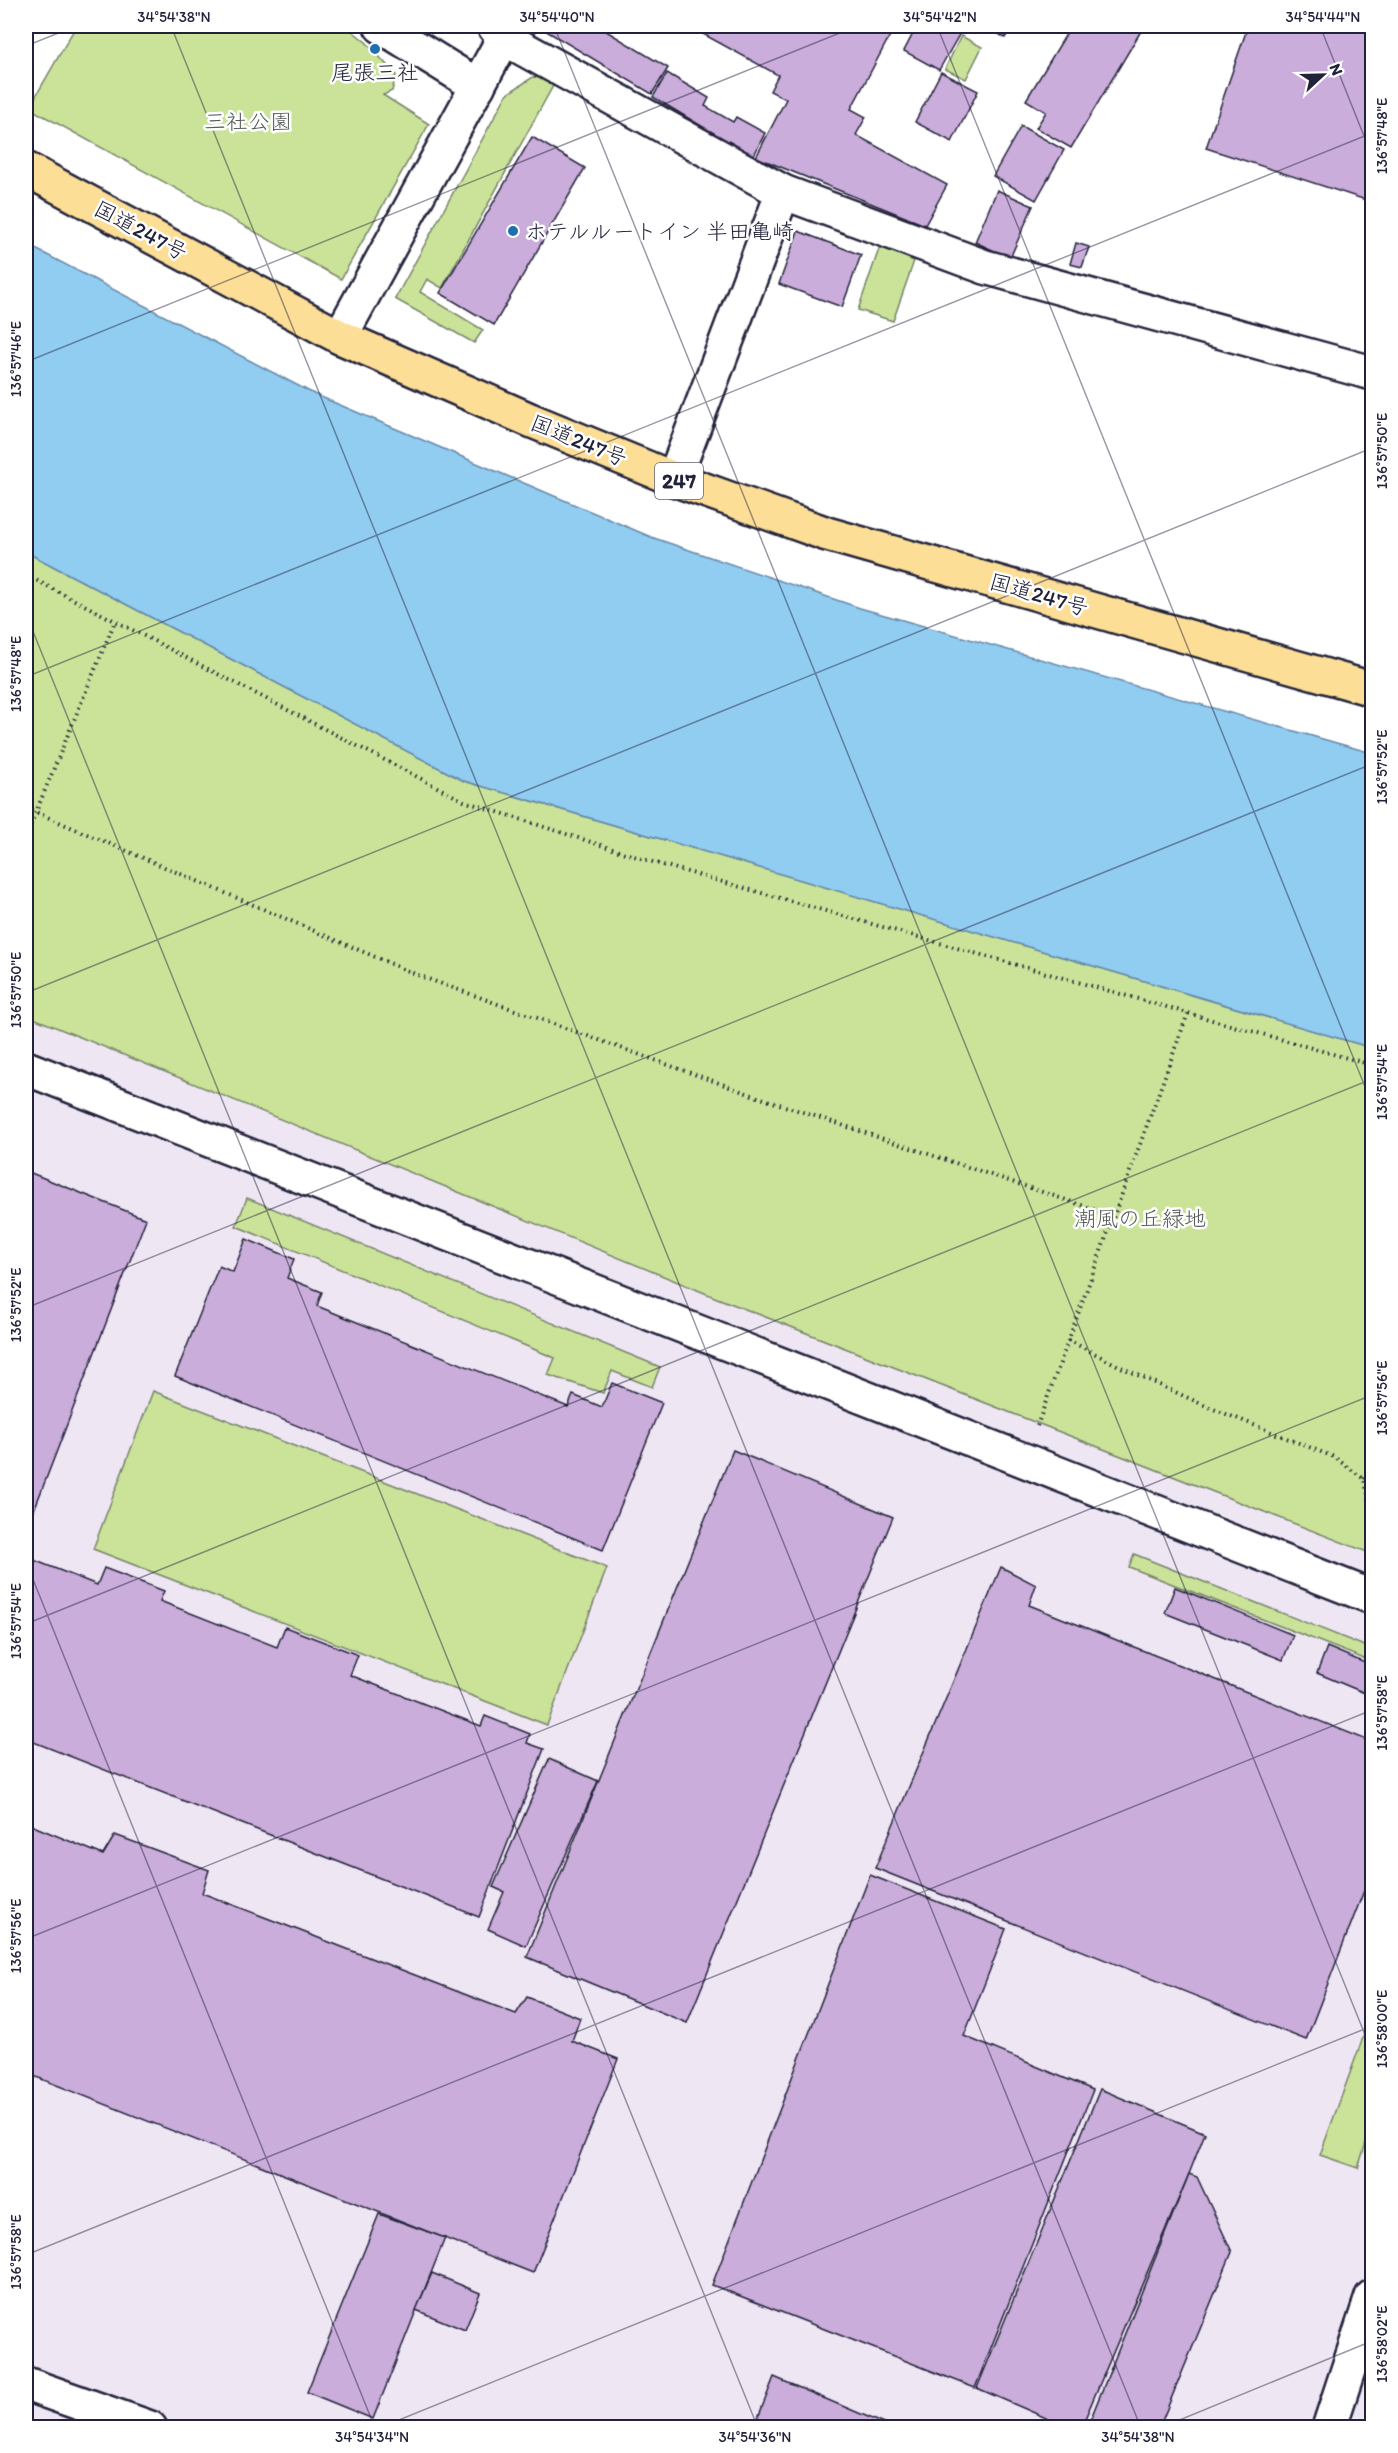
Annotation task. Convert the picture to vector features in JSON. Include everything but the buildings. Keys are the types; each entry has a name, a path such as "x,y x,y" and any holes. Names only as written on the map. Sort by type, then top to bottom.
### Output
{"highway":[{"name":"国道247号","path":"26,169 340,337 530,420 674,479 827,534 1372,689"}],"street":[{"path":"381,26 478,86"},
{"path":"340,337 478,86 499,32 783,192 985,267 1372,373"},
{"path":"674,479 783,192"},
{"path":"26,1068 1372,1597"},
{"path":"1329,2427 1372,2297"},
{"path":"26,2384 150,2427"}],"path":[{"path":"26,575 464,801 659,864 1372,1065"},
{"path":"26,836 115,621"},
{"path":"26,808 420,976 755,1096 1114,1216"},
{"path":"1037,1426 1188,1013"},
{"path":"1068,1340 1206,1406 1334,1457 1364,1479 1372,1509"},
{"path":"1364,1479 1372,1461"}],"shaded area":[{"path":"26,552 464,781 1372,1048 1372,2427 26,2427"}],"green space":[{"name":"三社公園","path":"76,26 346,26 366,42 396,75 392,91 383,95 429,124 341,279 29,108"},
{"path":"961,36 982,47 966,79 945,69"},
{"path":"533,77 544,78 554,84 442,288 427,279 420,292 483,330 474,343 395,299 507,94"},
{"path":"880,246 914,261 893,321 858,310"},
{"name":"潮風の丘緑地","path":"26,552 464,781 1372,1048 1372,1554 717,1298 26,1015"},
{"path":"247,1198 660,1367 652,1387 612,1371 603,1393 548,1375 555,1358 236,1226"},
{"path":"153,1391 607,1568 547,1725 93,1549"},
{"path":"1134,1554 1372,1649 1372,1662 1129,1567"},
{"path":"1372,2013 1372,2124 1358,2168 1320,2155"}],"water":[{"path":"26,244 314,394 651,537 860,608 1372,753 1372,1048 464,781 26,552"}],"place":[{"name":"尾張三社","path":"375,49"},
{"name":"ホテルルートイン 半田亀崎","path":"513,231"}]}
